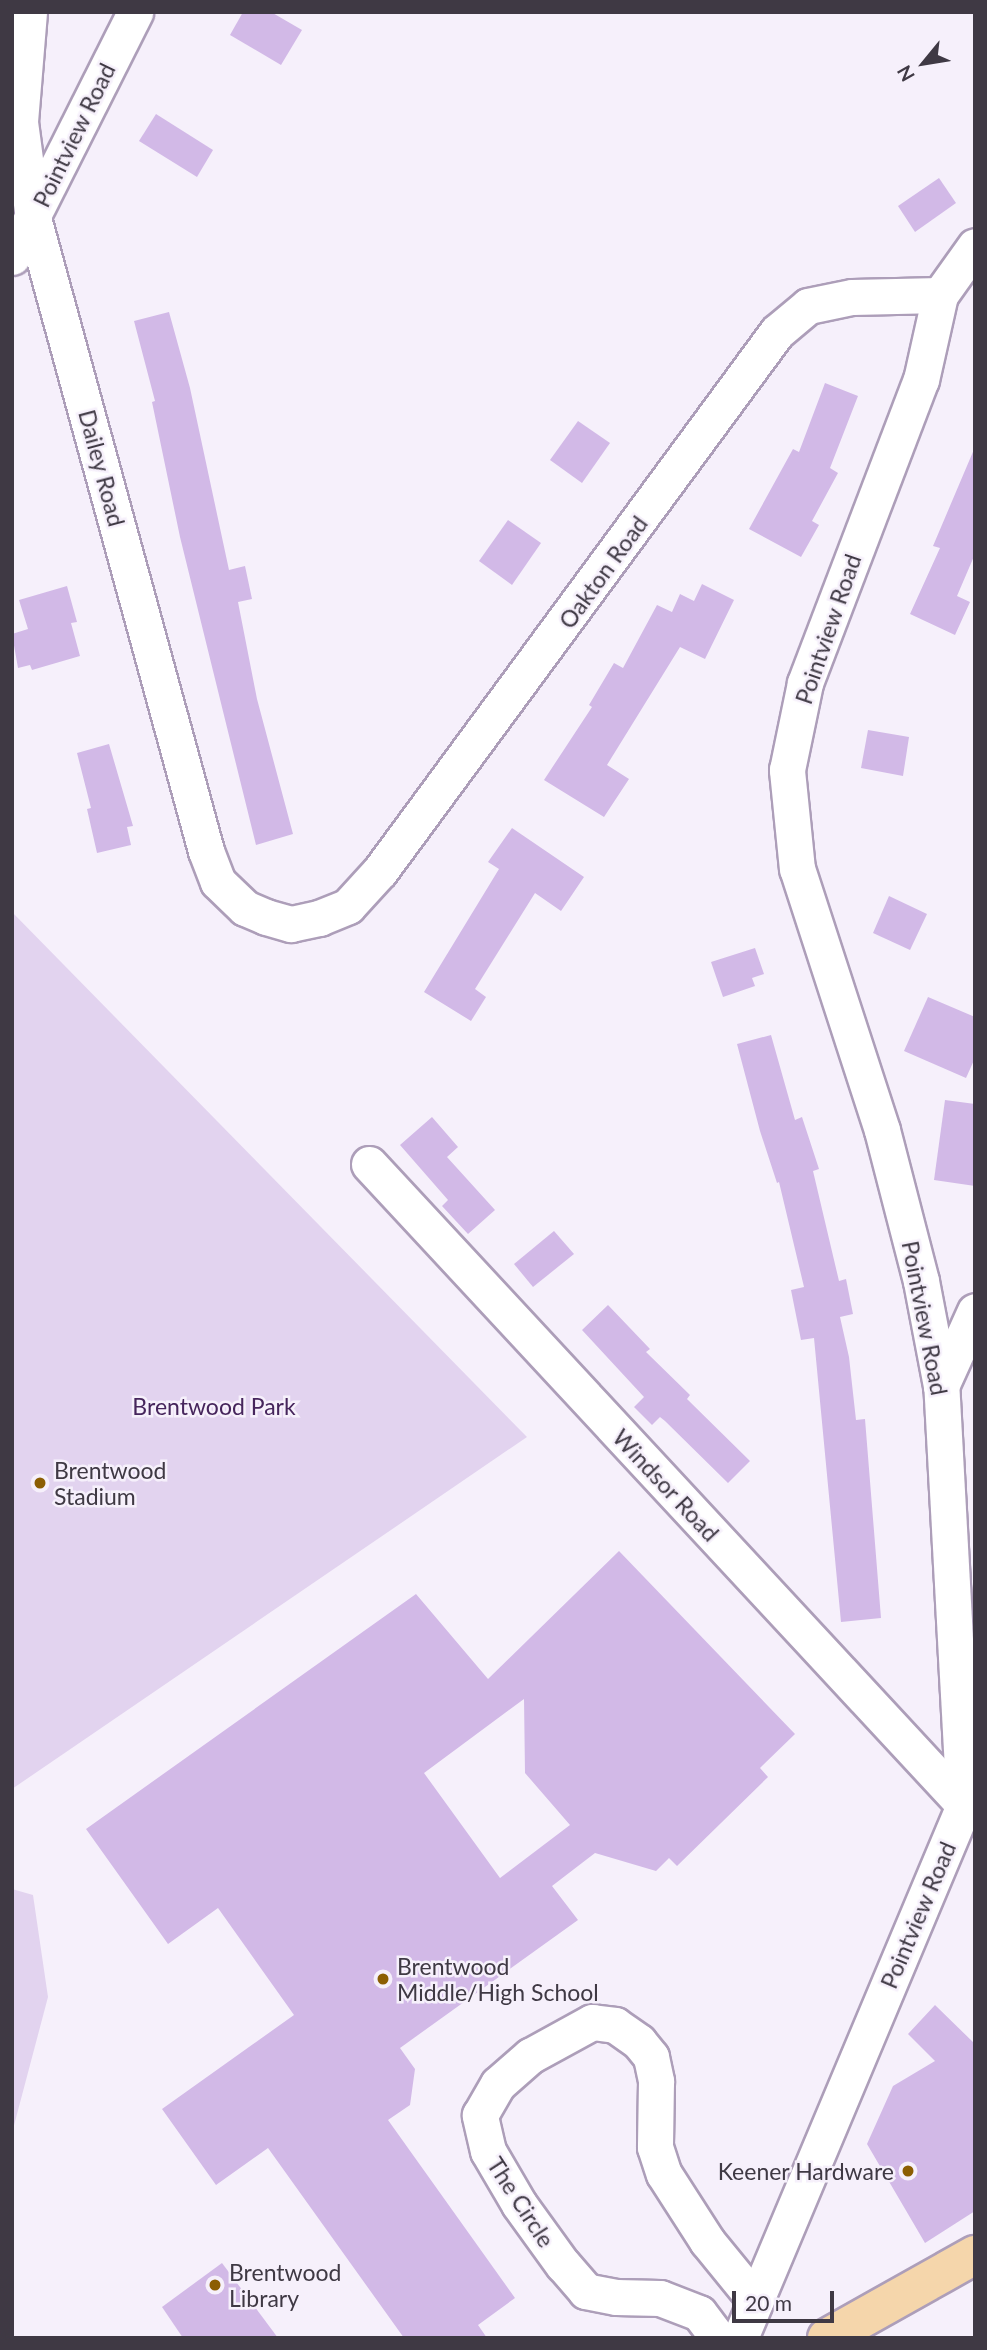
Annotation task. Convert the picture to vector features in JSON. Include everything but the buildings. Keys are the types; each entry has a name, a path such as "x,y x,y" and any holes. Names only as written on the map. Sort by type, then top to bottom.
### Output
{"main road":[{"path":"827,2338 974,2257"}],"street":[{"name":"Dailey Road","path":"29,12 20,122 33,218 206,851 218,882 244,908"},
{"name":"Pointview Road","path":"12,257 135,12"},
{"path":"940,295 975,246"},
{"name":"Pointview Road","path":"740,2338 964,1805 941,1386 921,1282 881,1130 797,869 787,770 805,683 921,380 940,295"},
{"name":"Oakton Road","path":"244,908 291,924 319,918 348,906 372,880 527,675 777,332 808,306 852,296 940,295"},
{"name":"Windsor Road","path":"369,1164 964,1805"},
{"path":"941,1386 975,1311"},
{"name":"The Circle","path":"718,2338 698,2313 660,2298 616,2297 586,2291 570,2274 519,2204 488,2151 480,2115 498,2084 530,2056 592,2022 615,2025 639,2042 651,2057 656,2081 655,2147 664,2174 707,2241 756,2301"}],"green space":[{"name":"Brentwood Park","path":"12,912 527,1437 12,1789"},
{"path":"12,1889 33,1895 48,1997 12,2133"}],"place":[{"name":"Brentwood Stadium","path":"40,1483"},
{"name":"Brentwood Middle/High School","path":"383,1979"},
{"name":"Keener Hardware","path":"908,2171"},
{"name":"Brentwood Library","path":"215,2285"}]}
